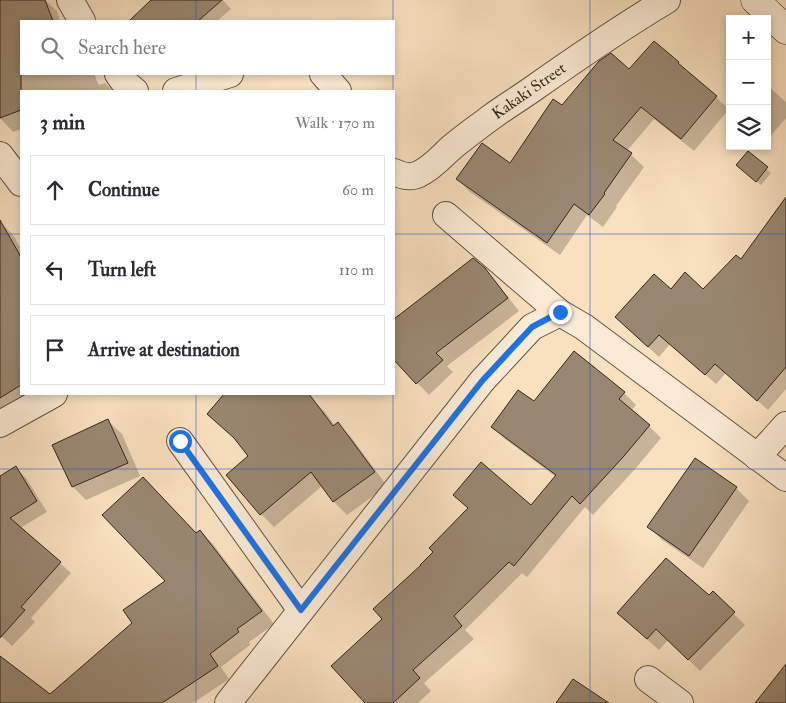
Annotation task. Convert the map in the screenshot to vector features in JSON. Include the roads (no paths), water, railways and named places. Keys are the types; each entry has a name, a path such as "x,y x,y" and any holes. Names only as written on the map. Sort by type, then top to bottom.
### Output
{"street":[{"path":"70,0 81,20"},
{"name":"Kakaki Street","path":"395,172 410,177 432,166 451,148 491,117 578,56 667,0"},
{"path":"755,0 786,30"},
{"path":"119,75 134,90"},
{"path":"179,90 227,75"},
{"path":"324,75 337,90"},
{"path":"0,155 20,182"},
{"path":"446,214 560,312 584,327 786,478"},
{"path":"228,703 482,381 532,327 560,312"},
{"path":"0,424 52,395"},
{"path":"757,457 786,425"},
{"path":"180,441 301,610"},
{"path":"648,679 680,703"}]}
